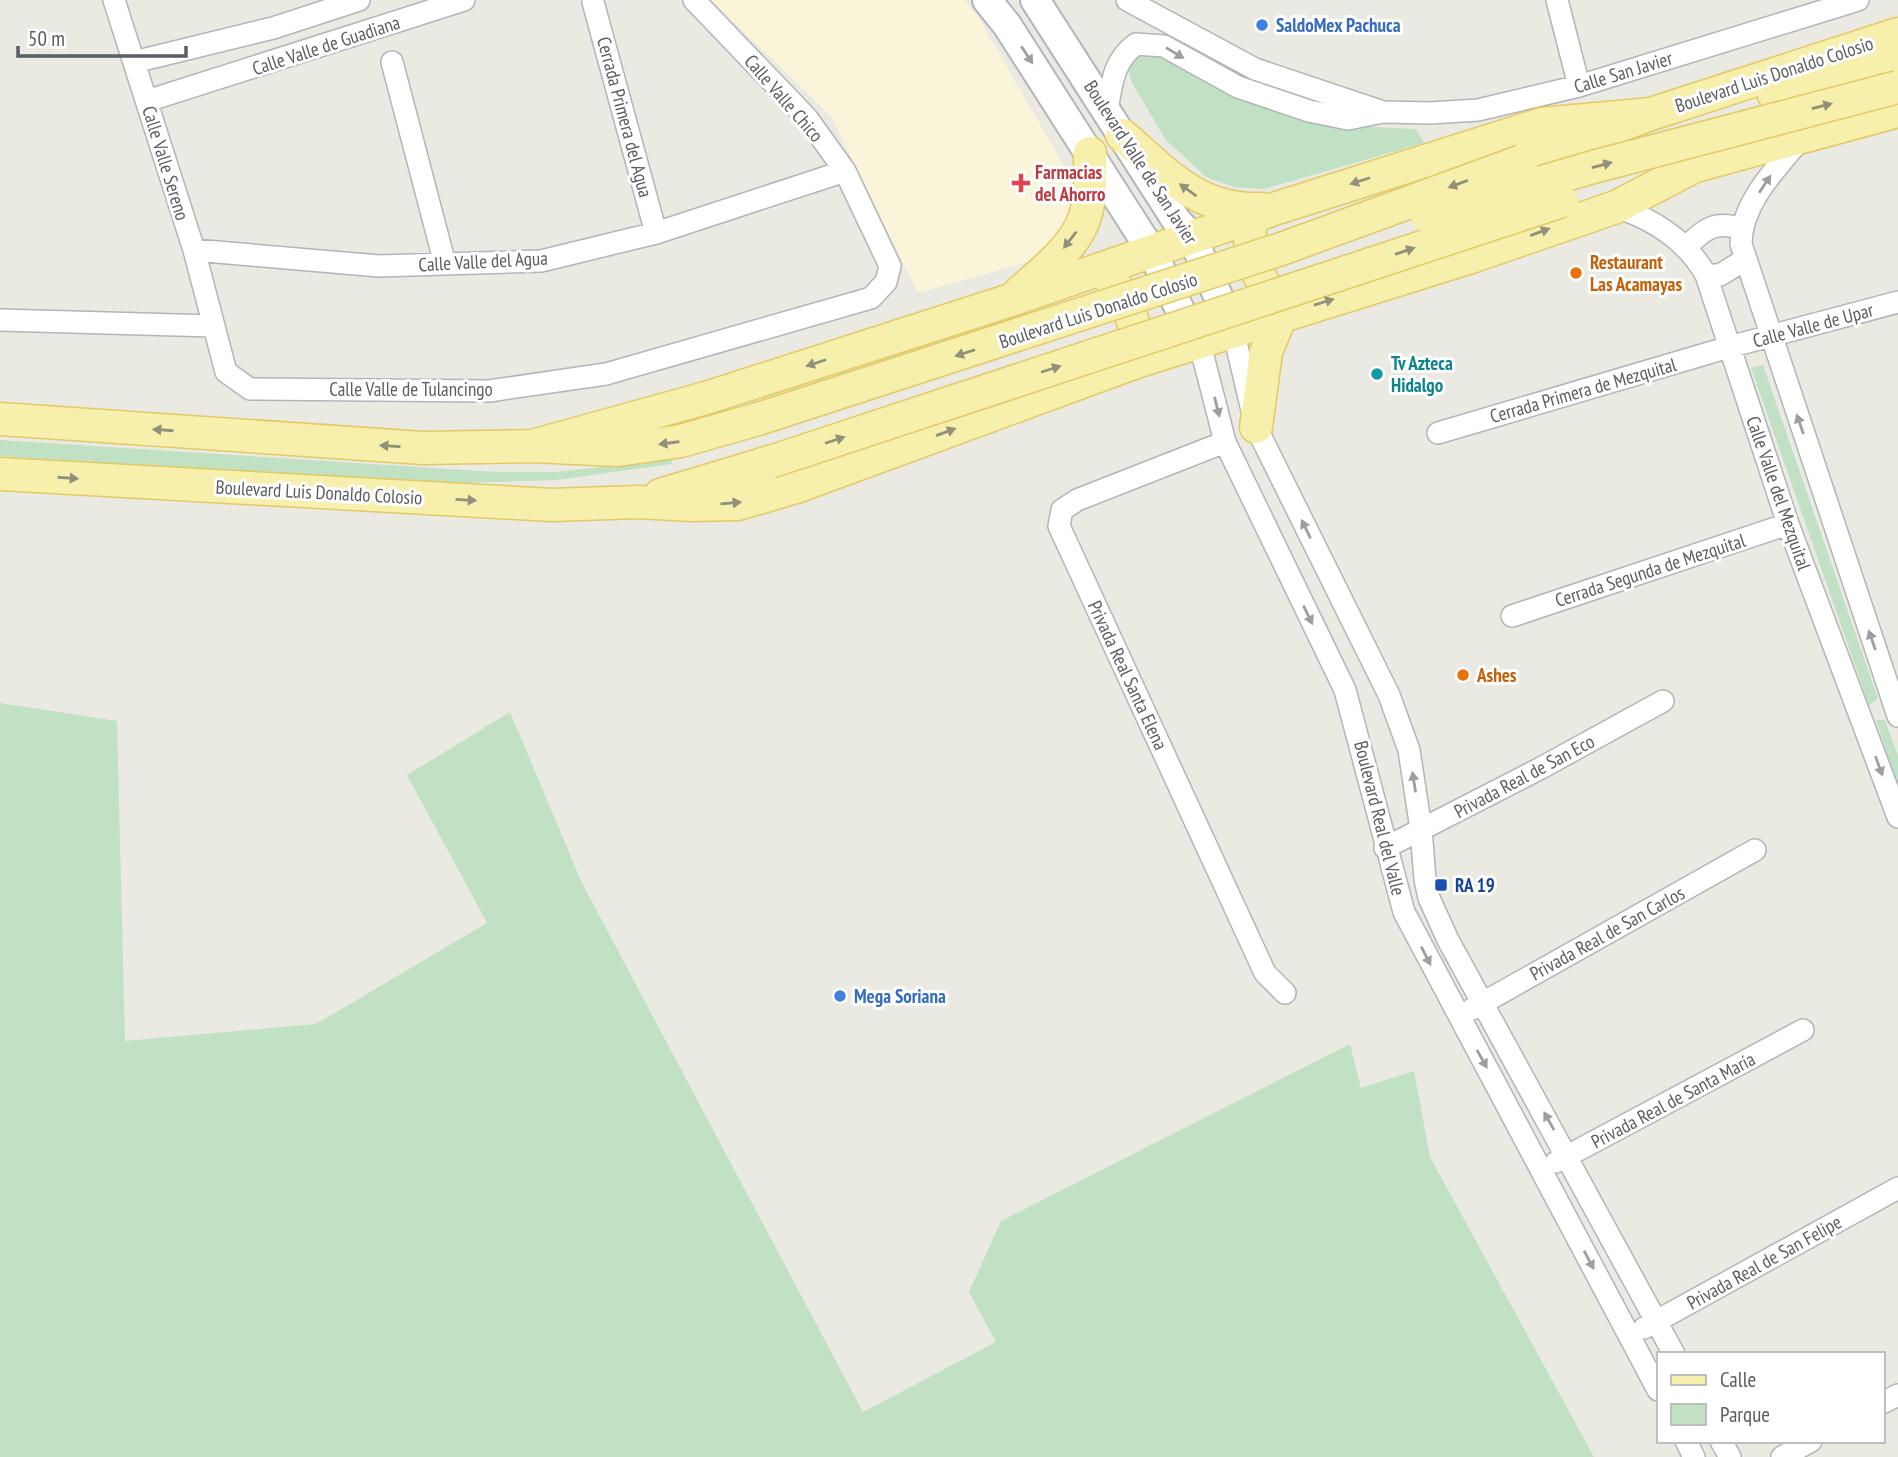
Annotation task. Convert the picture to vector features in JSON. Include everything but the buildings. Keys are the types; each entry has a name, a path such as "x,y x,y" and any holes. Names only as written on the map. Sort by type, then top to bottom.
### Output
{"main road":[{"name":"Boulevard Valle de San Javier","path":"986,0 1007,25 1090,153 1199,331"},
{"name":"Boulevard Valle de San Javier","path":"1035,0 1176,220 1192,237 1233,330"},
{"name":"Boulevard Luis Donaldo Colosio","path":"0,419 423,448 532,446 618,450 681,442 1272,252 1651,114 1898,34"},
{"path":"1687,103 1714,110 1898,63"},
{"path":"1199,331 1230,286 1315,253 1593,167 1898,87"},
{"name":"Boulevard Luis Donaldo Colosio","path":"638,502 1199,331 1562,201 1898,111"},
{"name":"Boulevard Luis Donaldo Colosio","path":"532,446 706,398 1011,300 1263,213 1542,124 1651,114"},
{"path":"1115,122 1194,196 1263,213 1248,242 1254,270 1284,314 1266,352 1256,427"},
{"path":"1011,300 1054,260 1084,220 1090,183 1090,153"},
{"name":"Boulevard Luis Donaldo Colosio","path":"0,474 552,505 638,502 738,504 803,485 1139,361 1199,331 1233,330 1471,257 1616,207 1693,167"},
{"path":"1102,269 1118,288 1130,310 1138,335 1139,361"}],"street":[{"name":"Calle Valle Sereno","path":"114,0 194,250 214,326"},
{"name":"Calle Valle de Guadiana","path":"134,62 274,27 359,0"},
{"name":"Calle Valle de Guadiana","path":"147,101 464,0"},
{"name":"Calle Valle Chico","path":"694,0 807,118 845,171 890,266 886,282"},
{"name":"Calle San Javier","path":"1125,0 1135,20 1136,44 1164,46 1248,91 1309,111 1348,119 1383,111 1478,110 1579,86 1858,0"},
{"name":"Calle San Javier","path":"1125,0 1255,69 1383,111"},
{"path":"1557,0 1579,86"},
{"name":"Cerrada Primera del Agua","path":"593,2 656,233"},
{"path":"1115,122 1115,67 1124,53 1136,44"},
{"path":"392,62 445,264"},
{"path":"1248,91 1255,69"},
{"path":"1309,111 1315,90"},
{"path":"1804,135 1762,186 1741,229 1746,260 1770,337 1897,708 1861,716"},
{"name":"Calle Valle del Agua","path":"194,250 379,266 541,261 656,233 845,171"},
{"name":"Calle Valle del Mezquital","path":"1616,207 1659,226 1686,248 1706,275 1788,524 1898,817"},
{"path":"1686,248 1699,234 1714,225 1726,224 1741,229"},
{"path":"1706,275 1720,275 1746,260"},
{"name":"Calle Valle de Tulancingo","path":"214,326 226,372 250,389 489,391 606,374 871,298 886,282"},
{"name":"Calle Valle de Upar","path":"1728,347 1898,302"},
{"path":"0,320 214,326"},
{"name":"Boulevard Real del Valle","path":"1233,330 1256,427 1389,695 1409,750 1422,829 1422,856 1429,898 1483,1003 1673,1352"},
{"name":"Boulevard Real del Valle","path":"1199,331 1225,442 1345,690 1404,912 1657,1388"},
{"name":"Cerrada Primera de Mezquital","path":"1438,433 1728,347"},
{"name":"Privada Real Santa Elena","path":"1225,442 1077,500 1062,510 1059,526 1265,973 1285,993"},
{"name":"Cerrada Segunda de Mezquital","path":"1512,616 1788,524"},
{"name":"Privada Real de San Eco","path":"1385,848 1663,701"},
{"name":"Privada Real de San Carlos","path":"1458,1017 1755,850"},
{"path":"1404,912 1429,898"},
{"name":"Privada Real de Santa María","path":"1542,1170 1803,1030"},
{"name":"Privada Real de San Felipe","path":"1630,1336 1898,1188"},
{"path":"1782,1457 1807,1443"}],"shaded area":[{"path":"711,0 964,0 977,15 1075,185 1075,216 1057,240 1028,262 918,293 831,116"}],"green space":[{"path":"1151,50 1330,125 1416,129 1424,143 1264,189 1234,187 1206,177 1166,140 1132,83 1128,69 1132,55"},
{"path":"1763,365 1878,699 1869,705 1751,368"},
{"path":"0,440 496,472 557,472 671,459 672,464 556,480 431,484 0,456"},
{"path":"0,703 117,721 125,1041 316,1024 487,923 407,775 510,712 582,883 863,1412 996,1342 969,1292 1001,1221 1350,1044 1361,1088 1414,1071 1430,1157 1594,1457 0,1457"},
{"path":"1876,720 1885,720 1898,756 1898,787"}],"place":[{"name":"SaldoMex Pachuca","path":"1262,25"},
{"name":"Farmacias del Ahorro","path":"1021,183"},
{"name":"Restaurant Las Acamayas","path":"1576,273"},
{"name":"Tv Azteca Hidalgo","path":"1377,374"},
{"name":"Ashes","path":"1463,675"},
{"name":"RA 19","path":"1441,885"},
{"name":"Mega Soriana","path":"840,996"}]}
